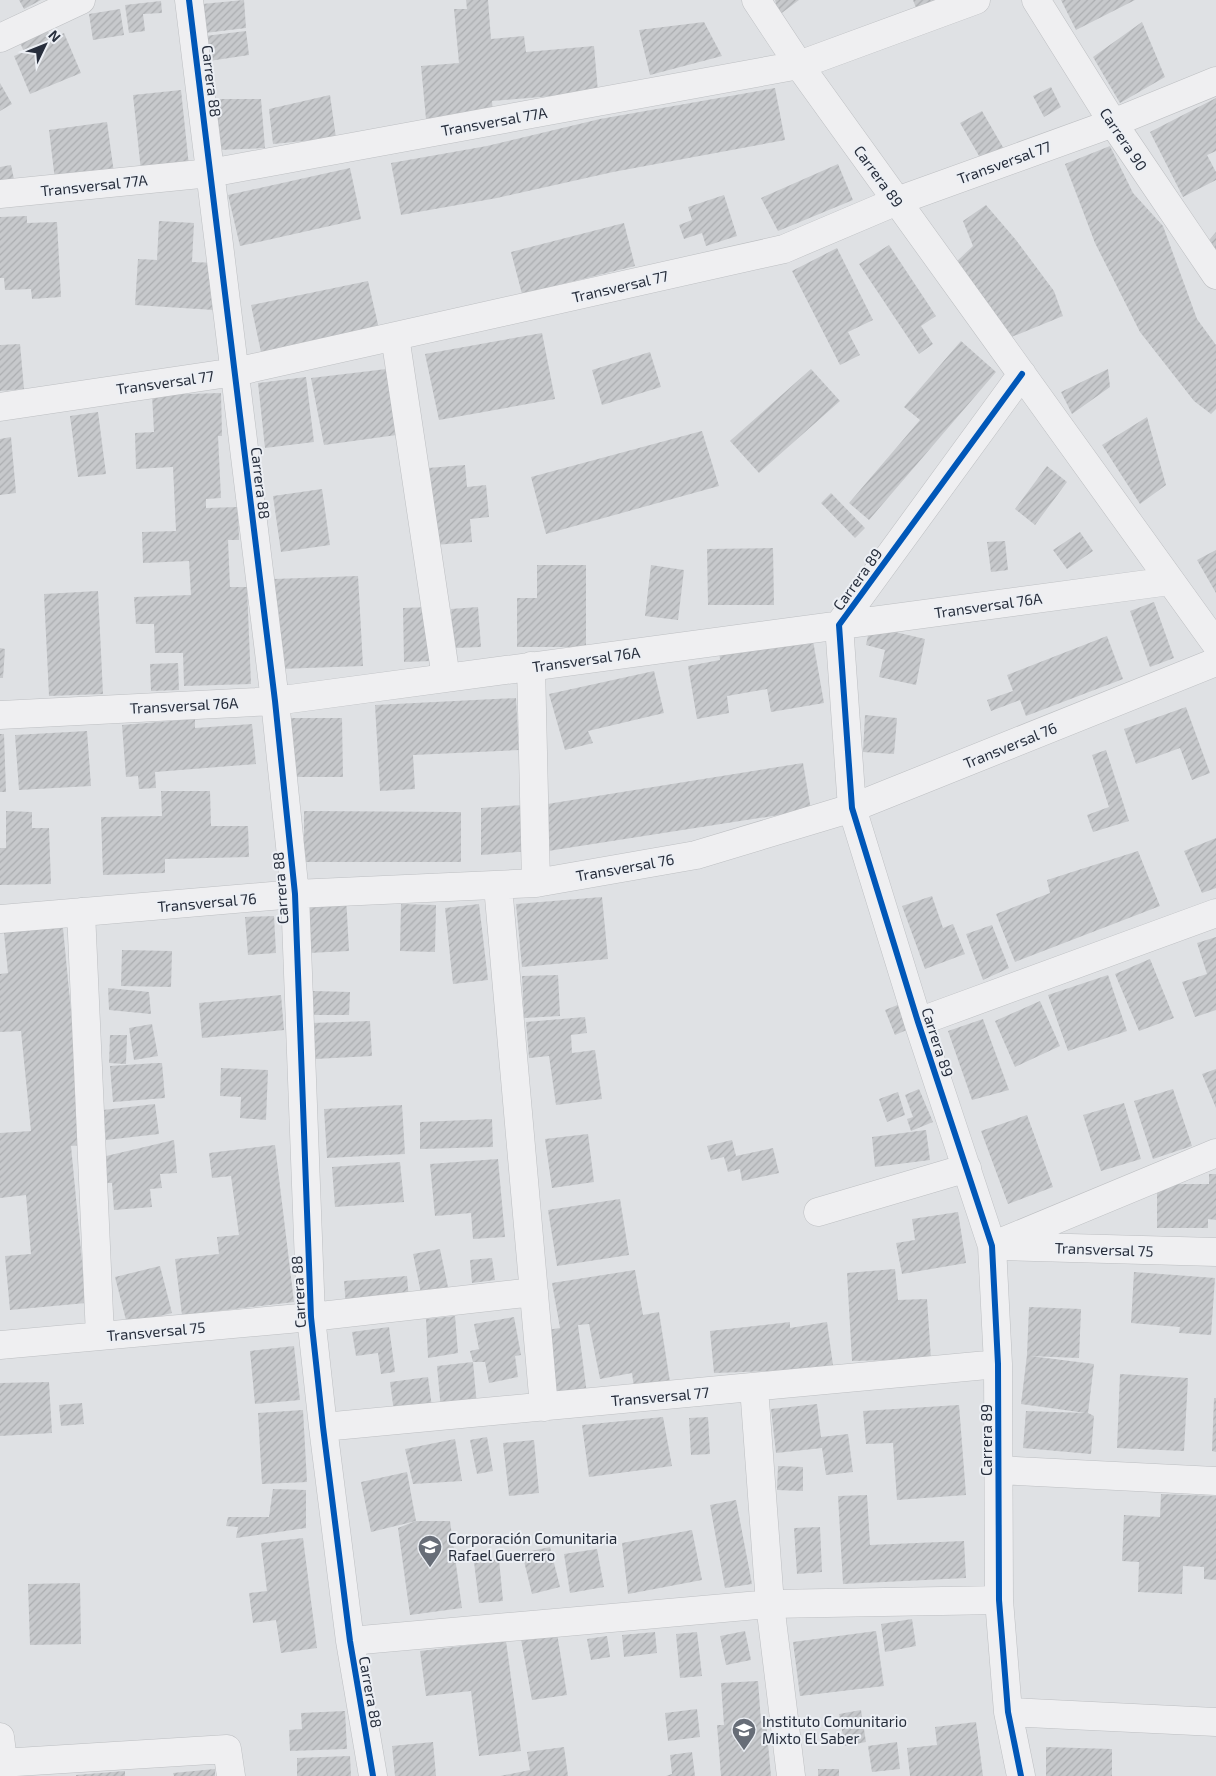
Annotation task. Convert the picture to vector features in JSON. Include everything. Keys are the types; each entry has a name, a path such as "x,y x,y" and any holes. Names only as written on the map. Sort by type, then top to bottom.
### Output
{"street":[{"path":"0,38 80,0"},
{"name":"Carrera 88","path":"189,0 276,701 295,894 311,1317 322,1427 350,1641 373,1776"},
{"name":"Carrera 89","path":"756,0 799,65 1216,644"},
{"name":"Transversal 77A","path":"0,194 210,173 799,65 976,0"},
{"name":"Carrera 90","path":"1036,0 1112,123 1216,275"},
{"name":"Transversal 77","path":"0,406 235,372 784,249 897,201 1112,123 1216,81"},
{"path":"395,336 446,678"},
{"name":"Carrera 89","path":"1021,1776 1008,1712 1000,1600 998,1364 992,1246 918,1022 852,808 839,625 1022,374"},
{"name":"Transversal 76A","path":"0,715 276,701 1170,581"},
{"name":"Transversal 76","path":"0,919 295,894 536,883 696,855 852,808 1216,662"},
{"path":"531,666 536,883"},
{"path":"498,886 544,1407"},
{"path":"81,912 100,1336"},
{"path":"918,1022 1216,913"},
{"path":"992,1246 1216,1152"},
{"path":"818,1212 966,1168"},
{"name":"Transversal 75","path":"992,1246 1216,1252"},
{"name":"Transversal 75","path":"0,1345 311,1317 534,1292"},
{"name":"Transversal 77","path":"322,1427 998,1364"},
{"path":"754,1387 770,1604 791,1776"},
{"path":"998,1470 1216,1481"},
{"path":"350,1641 770,1604 1000,1600"},
{"path":"1008,1712 1216,1722"},
{"path":"2,1760 226,1749 231,1776"}],"building":[{"path":"19,0 41,0 24,9"},
{"path":"244,0 246,28 205,33 202,4"},
{"path":"466,0 488,0 491,39 524,36 526,52 594,46 598,92 492,101 493,114 426,119 421,66 459,63 454,9 467,9"},
{"path":"775,0 799,0 779,15"},
{"path":"913,0 936,0 918,13"},
{"path":"1061,0 1135,0 1076,30"},
{"path":"161,1 162,13 143,14 145,31 129,33 125,5"},
{"path":"120,9 124,35 93,40 89,14"},
{"path":"704,22 722,56 650,75 639,30"},
{"path":"1142,22 1165,77 1120,103 1093,57"},
{"path":"47,29 51,38 64,33 81,73 30,94 14,56 24,52 19,40"},
{"path":"246,31 249,55 209,61 205,36"},
{"path":"0,83 12,104 0,111"},
{"path":"1051,87 1061,107 1044,117 1033,96"},
{"path":"775,88 785,140 613,172 497,198 401,215 391,163 487,146 600,119"},
{"path":"181,90 189,166 141,171 133,95"},
{"path":"330,95 336,138 273,144 269,109"},
{"path":"1216,98 1216,151 1207,155 1216,172 1216,180 1183,197 1150,132"},
{"path":"212,99 261,99 265,148 218,150"},
{"path":"982,111 1004,149 982,161 960,123"},
{"path":"107,122 114,173 55,180 49,130"},
{"path":"1110,146 1133,193 1163,226 1197,319 1216,345 1216,409 1211,414 1194,401 1140,332 1095,243 1065,164"},
{"path":"838,164 853,200 778,231 761,198"},
{"path":"11,165 15,184 0,186 0,167"},
{"path":"350,168 361,219 240,246 228,195"},
{"path":"724,195 737,236 706,246 702,233 684,239 679,225 692,220 688,207"},
{"path":"986,205 1016,240 1054,291 1063,316 1009,338 955,263 973,246 963,221"},
{"path":"27,216 27,223 57,222 61,297 32,299 31,289 5,290 4,278 0,278 0,217"},
{"path":"159,221 194,223 192,262 217,263 214,310 135,305 138,259 157,260"},
{"path":"624,223 635,266 522,294 511,252"},
{"path":"1216,232 1216,255 1205,245"},
{"path":"889,245 936,316 921,326 933,344 919,354 859,264"},
{"path":"837,248 873,320 848,332 860,355 840,365 792,271"},
{"path":"368,281 380,333 262,357 251,305"},
{"path":"542,333 555,399 439,420 425,354"},
{"path":"961,341 996,372 869,520 849,503 920,420 904,407"},
{"path":"20,344 24,389 0,391 0,345"},
{"path":"650,352 661,387 602,405 592,370"},
{"path":"395,368 404,434 324,445 311,378"},
{"path":"811,369 840,401 759,473 730,441"},
{"path":"1108,369 1110,387 1072,414 1061,392"},
{"path":"306,377 314,442 265,448 258,383"},
{"path":"221,393 222,436 218,436 221,498 206,499 206,508 238,507 239,540 228,540 230,587 247,587 251,684 184,686 183,653 155,653 154,624 136,624 134,597 191,595 189,561 143,563 142,532 176,531 173,467 136,469 135,433 154,432 152,395"},
{"path":"98,412 106,474 78,477 70,416"},
{"path":"1147,417 1166,485 1140,504 1102,445"},
{"path":"702,431 719,486 546,534 531,477"},
{"path":"11,437 16,493 0,495 0,439"},
{"path":"465,465 467,487 486,485 489,517 470,519 472,542 435,545 428,468"},
{"path":"1047,466 1067,482 1035,525 1015,509"},
{"path":"322,489 330,545 281,552 273,496"},
{"path":"831,493 865,528 855,538 821,503"},
{"path":"1080,532 1093,551 1067,569 1053,550"},
{"path":"1005,541 1008,570 991,572 987,542"},
{"path":"773,548 774,605 708,605 707,549"},
{"path":"1216,550 1216,593 1197,560"},
{"path":"537,565 586,565 586,647 517,647 517,598 537,598"},
{"path":"651,565 684,570 678,620 645,616"},
{"path":"358,576 363,666 279,669 274,579"},
{"path":"98,591 103,694 49,696 44,594"},
{"path":"1154,602 1174,658 1150,667 1130,611"},
{"path":"430,607 431,661 404,662 403,608"},
{"path":"478,607 481,647 454,648 451,609"},
{"path":"870,626 925,639 916,685 879,677 885,650 866,645"},
{"path":"812,635 824,703 771,712 767,689 727,696 729,713 697,719 688,666 720,660 719,651"},
{"path":"1107,636 1123,679 1026,716 1020,700 991,711 987,700 1013,691 1007,675"},
{"path":"0,648 5,649 3,678 0,678"},
{"path":"178,663 179,690 151,691 150,664"},
{"path":"654,671 664,713 588,731 593,743 565,750 549,694"},
{"path":"516,698 519,750 413,755 415,789 380,791 375,705"},
{"path":"1186,707 1210,773 1192,780 1180,748 1136,764 1124,729"},
{"path":"865,715 897,718 894,754 863,752"},
{"path":"291,718 342,718 343,777 291,777"},
{"path":"195,719 195,728 252,724 256,764 155,772 156,788 139,789 138,776 126,777 122,725"},
{"path":"87,731 91,786 19,790 15,735"},
{"path":"0,734 4,734 6,792 0,792"},
{"path":"1106,750 1129,821 1093,832 1087,815 1109,807 1092,755"},
{"path":"803,763 811,810 548,851 541,805"},
{"path":"161,791 210,791 211,826 248,826 249,857 165,859 165,873 103,875 101,817 162,816"},
{"path":"523,805 531,851 481,855 481,808"},
{"path":"6,811 32,812 32,828 49,828 51,884 0,885 0,848 6,848"},
{"path":"304,811 461,812 461,862 304,862"},
{"path":"1216,838 1216,888 1202,893 1184,851"},
{"path":"1138,851 1160,906 1015,962 996,914 1050,893 1047,880"},
{"path":"346,896 349,951 308,953 306,898"},
{"path":"932,896 943,928 953,924 965,954 925,969 902,906"},
{"path":"602,897 608,959 522,967 516,904"},
{"path":"401,904 436,905 435,952 400,951"},
{"path":"479,904 488,980 453,984 445,908"},
{"path":"274,916 276,953 248,955 245,917"},
{"path":"62,918 84,1145 71,1146 86,1303 10,1310 5,1256 31,1254 26,1195 0,1198 0,1133 31,1131 21,1031 0,1032 0,974 8,973 3,923"},
{"path":"992,925 1009,968 983,980 966,934"},
{"path":"1216,937 1216,1010 1195,1017 1182,982 1207,974 1197,943"},
{"path":"122,950 172,951 171,987 121,986"},
{"path":"1150,959 1174,1018 1139,1031 1115,974"},
{"path":"558,975 560,1016 524,1018 522,976"},
{"path":"1108,975 1127,1031 1068,1051 1048,995"},
{"path":"108,988 149,992 151,1014 109,1010"},
{"path":"313,991 350,992 349,1015 313,1015"},
{"path":"281,995 284,1030 202,1038 199,1003"},
{"path":"1040,1001 1060,1046 1015,1067 995,1021"},
{"path":"900,1004 909,1029 895,1035 885,1010"},
{"path":"585,1017 587,1033 571,1035 572,1053 595,1050 602,1099 556,1105 549,1056 529,1058 526,1022"},
{"path":"983,1019 1009,1090 972,1100 948,1031"},
{"path":"370,1021 372,1056 315,1059 312,1023"},
{"path":"152,1024 158,1056 134,1060 129,1028"},
{"path":"110,1035 127,1035 126,1064 109,1063"},
{"path":"162,1063 165,1098 113,1102 110,1066"},
{"path":"221,1068 268,1070 266,1120 240,1118 241,1097 220,1096"},
{"path":"1216,1069 1216,1108 1202,1074"},
{"path":"919,1089 933,1122 911,1131 907,1119 913,1117 905,1095"},
{"path":"1173,1089 1192,1146 1153,1159 1134,1101"},
{"path":"898,1092 905,1115 887,1122 879,1099"},
{"path":"1124,1103 1141,1159 1101,1171 1083,1115"},
{"path":"155,1104 159,1134 106,1140 103,1110"},
{"path":"402,1105 405,1154 327,1158 324,1109"},
{"path":"1027,1115 1053,1187 1008,1204 981,1131"},
{"path":"492,1119 493,1147 420,1149 420,1122"},
{"path":"926,1130 930,1160 875,1167 872,1137"},
{"path":"588,1134 594,1182 552,1188 545,1139"},
{"path":"174,1140 177,1173 160,1174 162,1188 150,1189 152,1207 114,1210 112,1183 104,1183 102,1157"},
{"path":"732,1140 736,1156 773,1148 779,1173 742,1181 740,1169 728,1172 724,1157 711,1160 707,1146"},
{"path":"275,1145 294,1302 182,1315 175,1259 219,1254 217,1237 239,1235 231,1176 212,1178 209,1153"},
{"path":"498,1159 505,1237 473,1239 471,1213 435,1216 430,1164"},
{"path":"400,1162 404,1202 335,1207 332,1167"},
{"path":"1209,1174 1216,1174 1216,1220 1208,1219 1208,1228 1157,1228 1157,1184 1209,1184"},
{"path":"620,1199 629,1255 557,1266 548,1210"},
{"path":"958,1212 966,1263 902,1274 896,1243 915,1240 912,1219"},
{"path":"440,1249 449,1292 422,1298 413,1254"},
{"path":"492,1258 495,1280 472,1283 470,1260"},
{"path":"160,1266 172,1313 127,1324 115,1277"},
{"path":"895,1269 898,1300 927,1299 931,1359 852,1361 847,1273"},
{"path":"635,1270 643,1315 659,1312 670,1382 634,1388 632,1373 600,1379 589,1324 578,1325 587,1394 556,1398 547,1330 560,1328 552,1283"},
{"path":"1134,1272 1215,1278 1211,1335 1179,1333 1180,1327 1131,1323"},
{"path":"407,1276 409,1301 346,1306 344,1281"},
{"path":"1029,1307 1081,1309 1079,1358 1030,1356 1094,1364 1088,1413 1094,1416 1091,1454 1023,1448 1026,1411 1086,1413 1021,1404 1027,1355"},
{"path":"455,1316 458,1353 428,1358 426,1319"},
{"path":"514,1317 521,1355 515,1356 518,1377 489,1383 485,1362 473,1362 470,1351 479,1349 474,1324"},
{"path":"790,1322 790,1328 827,1322 833,1365 796,1370 714,1373 710,1331"},
{"path":"389,1327 395,1372 381,1374 378,1353 356,1356 352,1332"},
{"path":"294,1346 300,1400 255,1404 250,1351"},
{"path":"473,1362 477,1406 441,1410 437,1366"},
{"path":"1120,1374 1188,1378 1184,1451 1117,1448"},
{"path":"428,1377 432,1407 394,1412 390,1382"},
{"path":"49,1382 52,1433 0,1436 0,1383"},
{"path":"1214,1398 1216,1398 1216,1452 1212,1451"},
{"path":"82,1403 84,1424 61,1426 59,1405"},
{"path":"817,1404 821,1437 848,1434 853,1472 826,1475 822,1448 776,1453 771,1409"},
{"path":"959,1405 966,1495 897,1500 893,1443 866,1444 863,1411"},
{"path":"303,1410 307,1482 262,1484 258,1413"},
{"path":"663,1417 672,1466 589,1477 582,1425"},
{"path":"708,1417 710,1454 691,1455 689,1418"},
{"path":"487,1437 493,1471 477,1474 470,1440"},
{"path":"455,1439 462,1481 413,1484 405,1449"},
{"path":"534,1440 539,1493 509,1496 503,1443"},
{"path":"778,1466 803,1467 803,1491 777,1490"},
{"path":"407,1472 416,1521 371,1532 361,1482"},
{"path":"273,1489 306,1490 306,1528 236,1538 238,1527 226,1526 228,1517 269,1517"},
{"path":"1161,1494 1216,1496 1216,1580 1204,1579 1204,1567 1183,1566 1182,1594 1138,1592 1139,1562 1122,1561 1124,1515 1160,1517"},
{"path":"867,1495 870,1545 964,1541 966,1578 843,1584 838,1496"},
{"path":"736,1500 752,1584 725,1588 710,1505"},
{"name":"Corporación Comunitaria Rafael Guerrero","path":"416,1521 450,1521 462,1608 410,1615 398,1528"},
{"path":"820,1527 822,1572 797,1574 794,1528"},
{"path":"692,1530 702,1580 628,1594 622,1543"},
{"path":"303,1538 317,1648 281,1653 276,1620 253,1623 249,1593 267,1591 261,1543"},
{"path":"550,1547 560,1587 532,1594 522,1553"},
{"path":"597,1549 604,1587 570,1593 564,1554"},
{"path":"499,1559 503,1601 479,1603 474,1562"},
{"path":"80,1583 81,1644 30,1645 28,1584"},
{"path":"912,1619 916,1646 885,1652 881,1624"},
{"path":"745,1631 751,1660 726,1665 720,1636"},
{"path":"876,1631 884,1686 800,1696 793,1642"},
{"path":"655,1632 657,1653 624,1657 622,1635"},
{"path":"697,1632 702,1676 680,1678 676,1634"},
{"path":"557,1633 567,1695 532,1700 521,1639"},
{"path":"607,1636 610,1657 591,1660 587,1639"},
{"path":"506,1641 521,1751 479,1756 471,1691 426,1696 420,1651"},
{"name":"Instituto Comunitario Mixto El Saber","path":"758,1681 761,1722 766,1722 771,1776 721,1776 717,1725 724,1725 721,1683"},
{"path":"697,1709 700,1737 668,1741 665,1713"},
{"path":"861,1710 866,1742 845,1746 839,1714"},
{"path":"345,1711 347,1749 290,1751 289,1730 302,1729 301,1713"},
{"path":"976,1722 983,1776 910,1776 907,1748 937,1745 935,1727"},
{"path":"433,1742 436,1776 395,1776 392,1746"},
{"path":"897,1742 900,1769 872,1772 868,1746"},
{"path":"564,1747 568,1776 500,1776 530,1770 527,1752"},
{"path":"1046,1747 1112,1749 1112,1776 1046,1776"},
{"path":"692,1752 695,1776 666,1776 672,1774 670,1755"},
{"path":"350,1756 351,1776 297,1776 297,1758"},
{"path":"215,1769 215,1776 174,1776 173,1773"},
{"path":"818,1769 839,1769 839,1776 818,1776"},
{"path":"125,1771 125,1776 76,1776 76,1775"}],"cycle path":[{"path":"189,0 275,701 295,894 311,1317 350,1641 373,1776"},
{"path":"1021,1776 1008,1712 999,1600 998,1364 992,1246 918,1022 852,808 839,625 1022,374"}],"place":[{"name":"Corporación Comunitaria Rafael Guerrero","path":"430,1568"},
{"name":"Instituto Comunitario Mixto El Saber","path":"744,1751"}]}
